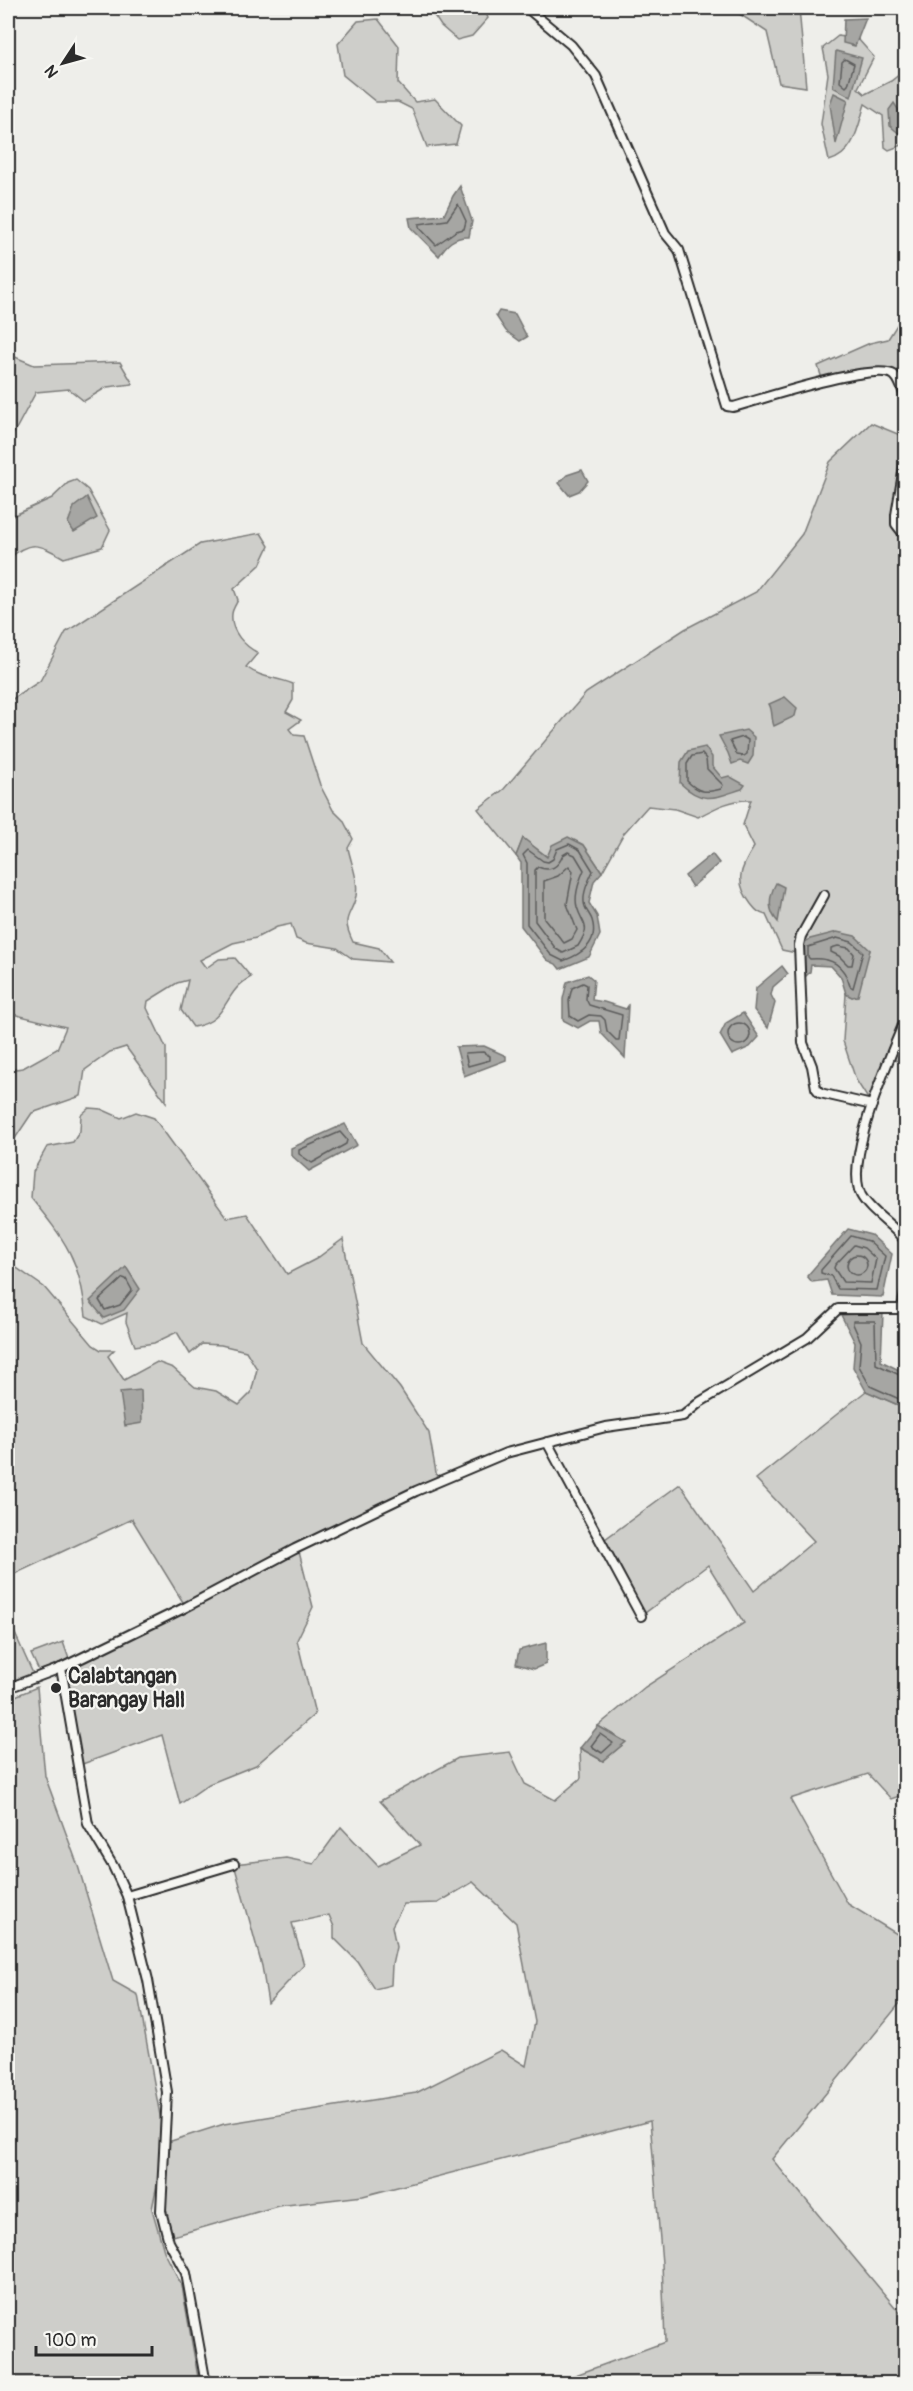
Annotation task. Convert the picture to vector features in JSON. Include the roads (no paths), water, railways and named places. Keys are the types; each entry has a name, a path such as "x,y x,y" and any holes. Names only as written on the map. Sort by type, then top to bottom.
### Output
{"street":[{"path":"527,8 571,45 596,76 665,233 679,250 726,406 733,407 837,378 873,371 894,375 899,380 906,400"},
{"path":"906,455 896,515 896,524 906,537"},
{"path":"824,895 801,936 799,945 803,1043 812,1066 816,1088 820,1092 872,1105"},
{"path":"906,1018 872,1105 856,1168 859,1192 906,1242"},
{"path":"8,1688 62,1668 186,1607 295,1549 416,1491 506,1453 606,1427 683,1416 700,1402 807,1338 838,1309 899,1309 902,1307 906,1290"},
{"path":"547,1442 641,1616"},
{"path":"62,1668 88,1824 113,1866 127,1896 148,1980 167,2092 160,2211 169,2242 186,2273 206,2384"},
{"path":"127,1896 234,1864"}],"water":[{"path":"866,18 855,46 843,43 844,19"},
{"path":"836,51 862,58 851,97 833,87"},
{"path":"834,93 848,100 836,144 830,104"},
{"path":"894,103 905,120 905,132 901,135 890,126 889,110"},
{"path":"460,186 472,221 469,237 451,242 439,256 411,228 409,218 444,215"},
{"path":"499,311 515,314 527,337 520,341 506,331 496,316"},
{"path":"582,470 588,481 579,491 569,495 559,483 567,475"},
{"path":"87,497 97,518 74,532 68,523 74,507"},
{"path":"785,697 797,708 795,716 774,726 769,704"},
{"path":"746,730 754,737 753,756 748,764 740,761 732,764 719,736"},
{"path":"705,747 712,757 712,766 722,778 729,776 745,785 742,789 709,798 695,794 680,783 681,762 688,751"},
{"path":"568,837 584,845 602,872 594,881 589,903 597,916 600,935 589,957 560,969 556,964 547,960 521,926 521,863 516,856 523,838 547,857 552,845"},
{"path":"712,854 719,863 692,887 685,876"},
{"path":"776,883 784,887 778,922 772,913 770,903"},
{"path":"837,932 855,936 870,950 858,996 852,997 846,994 841,977 831,966 811,965 810,972 806,976 803,971 801,944 810,939"},
{"path":"782,966 788,974 773,987 771,995 775,1003 768,1028 754,1010 756,988"},
{"path":"588,975 594,980 592,1000 626,1009 628,1006 625,1058 601,1033 599,1021 590,1021 578,1028 563,1020 563,999 567,982"},
{"path":"743,1013 759,1037 750,1047 732,1055 720,1035 726,1023"},
{"path":"484,1046 506,1056 506,1060 464,1076 456,1047"},
{"path":"345,1124 357,1145 309,1171 291,1155 291,1148"},
{"path":"848,1229 871,1235 892,1254 883,1297 832,1295 827,1280 812,1282 807,1276"},
{"path":"126,1267 140,1289 124,1310 104,1318 90,1301"},
{"path":"883,1313 881,1361 905,1373 905,1408 866,1391 853,1367 855,1343 841,1315"},
{"path":"141,1390 142,1423 125,1426 120,1392"},
{"path":"546,1643 546,1664 534,1669 516,1664 519,1650"},
{"path":"598,1726 626,1742 603,1761 580,1748"}],"place":[{"name":"Calabtangan Barangay Hall","path":"56,1688"}]}
